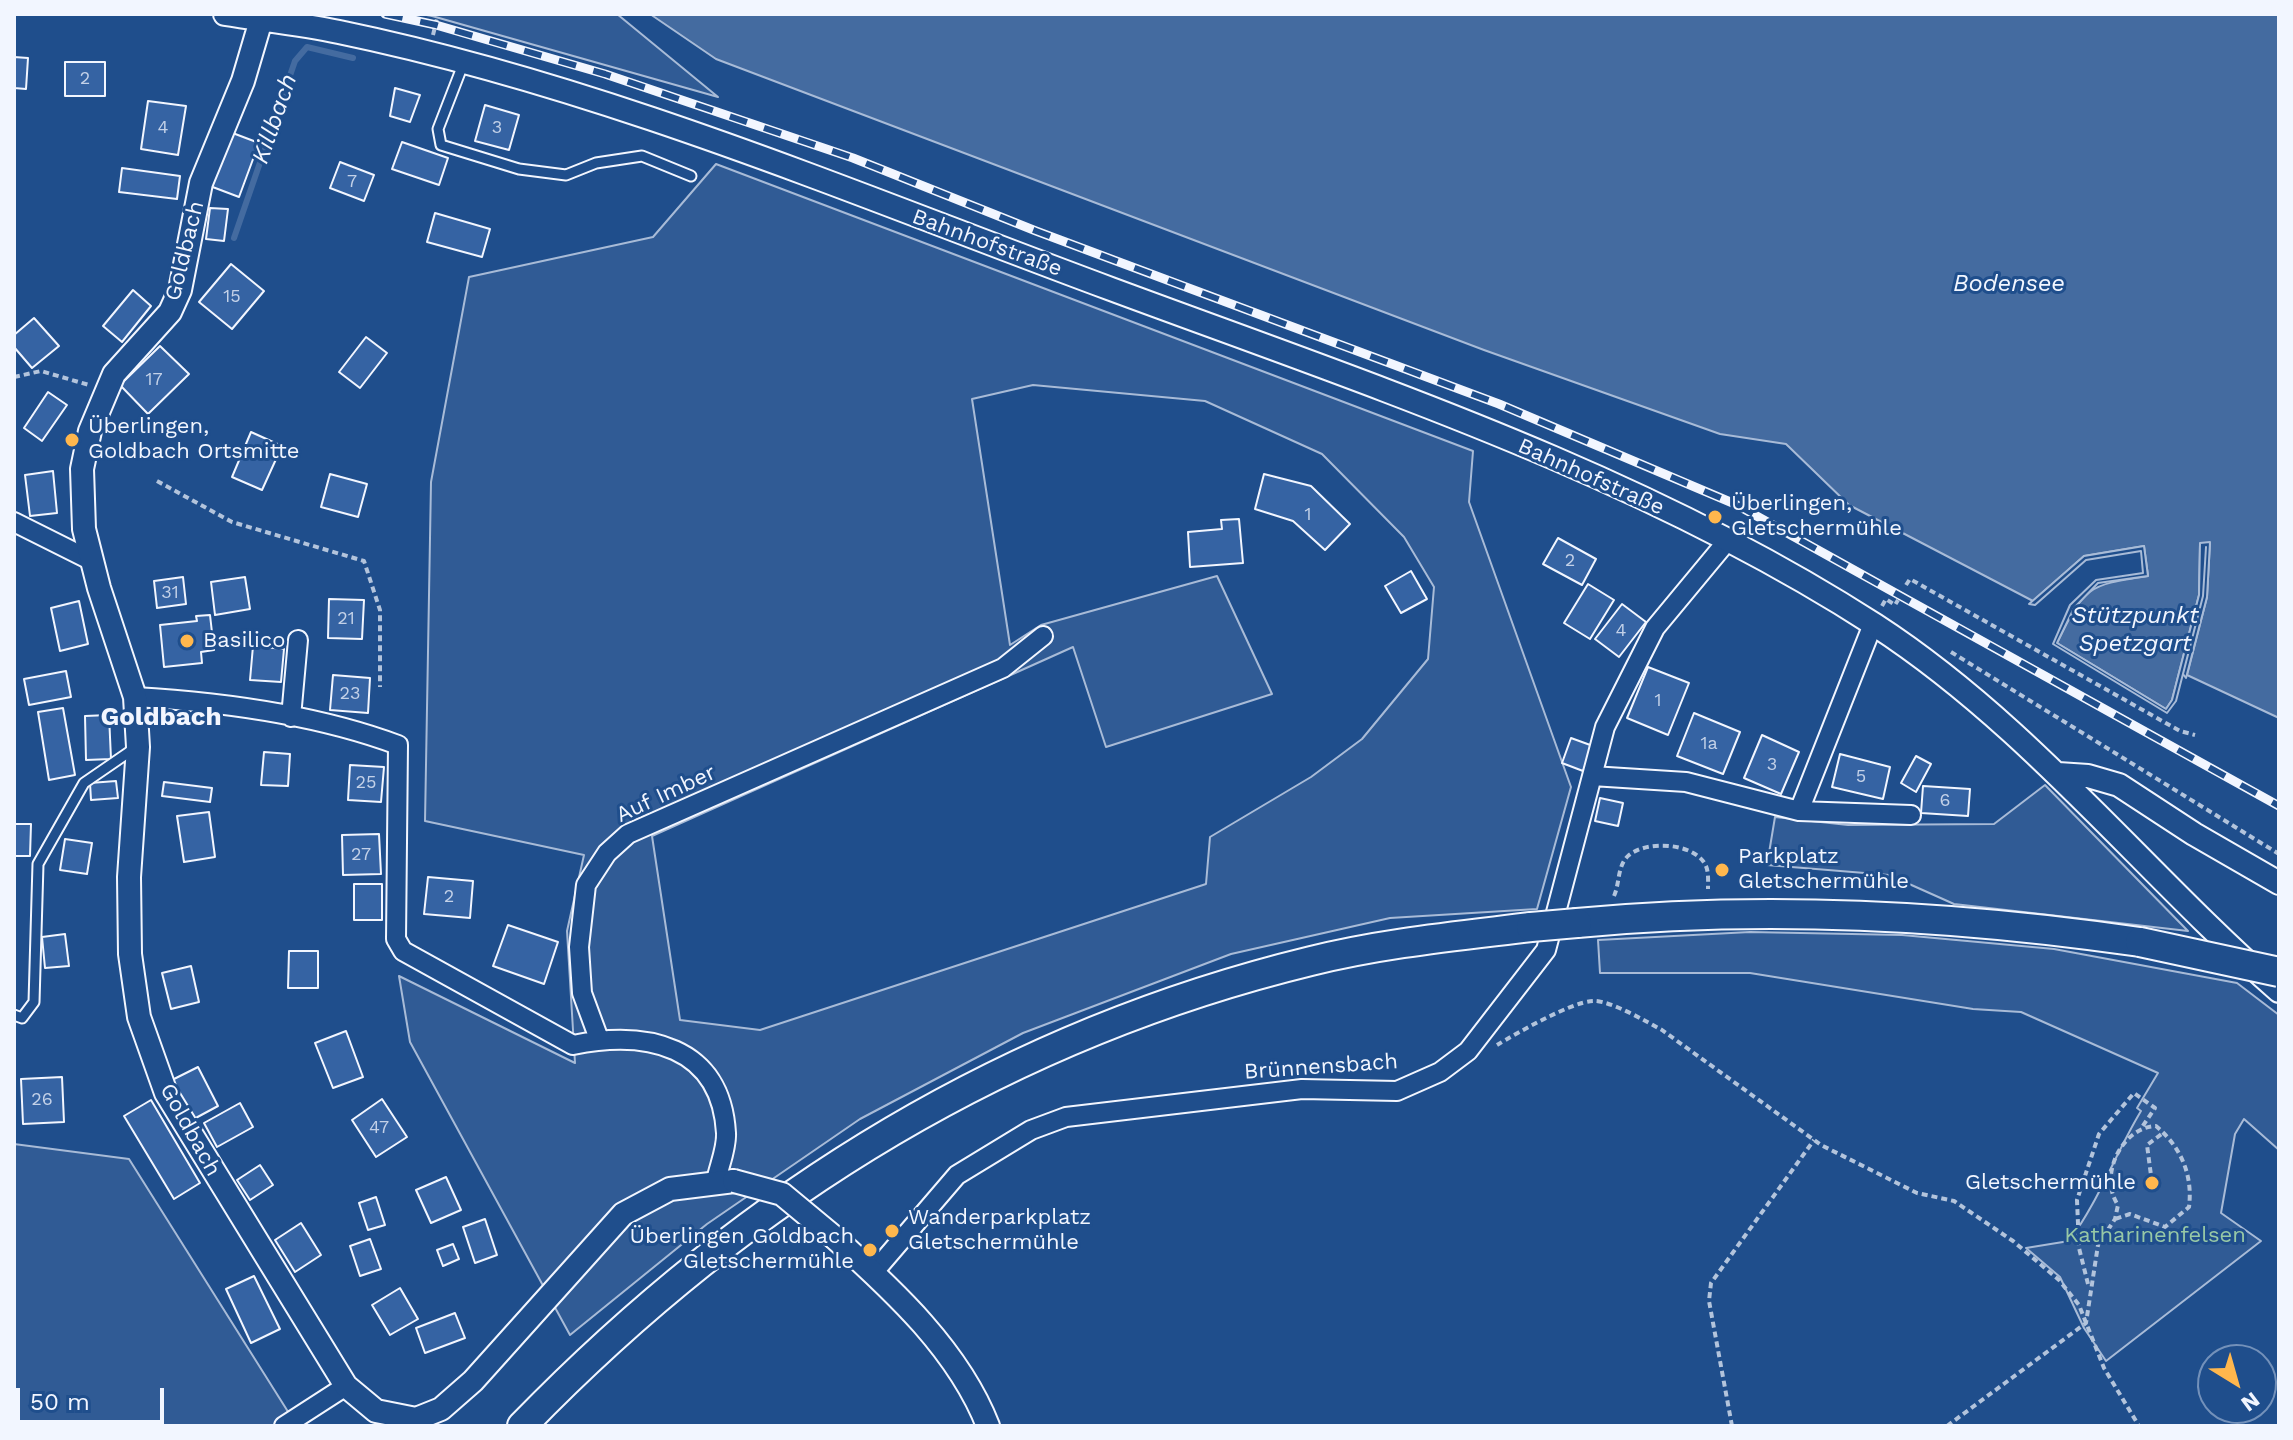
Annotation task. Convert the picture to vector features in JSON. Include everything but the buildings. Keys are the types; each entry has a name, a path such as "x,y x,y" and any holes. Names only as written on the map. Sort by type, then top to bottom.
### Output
{"main road":[{"path":"522,1426 575,1370 704,1258 843,1160 992,1076 1149,1010 1272,972 1416,942 1531,927 1714,914 1829,914 1944,919 2140,942 2279,972"}],"street":[{"name":"Bahnhofstraße","path":"225,14 334,30 464,62 575,94 765,159 1492,434 1632,493 1877,616 1966,689 2058,774 2216,937 2279,991"},
{"name":"Goldbach","path":"261,20 243,81 201,183 180,290 170,312 114,374 104,392 82,469 84,529 90,560 135,697 138,747 129,877 130,954 139,1017 166,1093 346,1386 376,1411 416,1419 441,1409 473,1381 623,1214 670,1189 725,1181"},
{"path":"14,522 90,560"},
{"name":"Brünnensbach","path":"873,1273 957,1175 1031,1130 1054,1121 1302,1089 1397,1091 1440,1072 1468,1051 1546,950 1605,727 1655,628 1728,540"},
{"path":"1799,811 1877,616"},
{"name":"Auf Imber","path":"599,1039 582,993 579,947 586,885 607,853 628,834 839,744 1003,668 1043,636"},
{"path":"291,717 298,640"},
{"path":"135,697 207,701 291,717 398,745 396,939 403,951 573,1045 599,1039 672,1046 703,1067 720,1093 727,1136 725,1181 782,1194 873,1273 958,1366 974,1391 988,1426"},
{"path":"2058,774 2088,776 2119,785 2194,834 2279,883"},
{"path":"1592,776 1686,782 1799,811 1911,815"},
{"path":"284,1426 346,1386"}],"lane":[{"path":"464,62 448,96 438,129 441,145 519,169 566,175 596,163 642,156 691,176"},
{"path":"14,1015 22,1018 34,1002 38,864 84,783 138,747"}],"path":[{"path":"434,29 438,14"},
{"path":"14,377 41,371 84,382 104,392"},
{"path":"157,481 232,522 364,561 380,610 380,687"},
{"path":"1906,585 1910,579 2180,731 2195,735"},
{"path":"1877,616 1886,599 1895,605 1898,600"},
{"path":"1948,650 2279,854"},
{"path":"1608,901 1616,894 1620,868 1629,855 1647,847 1680,848 1696,854 1707,866 1708,889"},
{"path":"1468,1051 1475,1053 1497,1045 1552,1016 1594,1001 1636,1016 1662,1030 1814,1140 1917,1193 1954,1201 2013,1241 2059,1280 2079,1305 2104,1368 2139,1426"},
{"path":"2088,1287 2079,1248 2077,1200 2099,1134 2134,1093 2155,1108 2142,1127"},
{"path":"2086,1323 2088,1287 2098,1245 2115,1219 2118,1205 2113,1198 2112,1174 2127,1135 2142,1127 2156,1126 2182,1157 2191,1191 2189,1207 2165,1227 2130,1214 2115,1219"},
{"path":"2152,1183 2147,1145 2163,1133"},
{"path":"1732,1426 1709,1301 1711,1283 1814,1140"},
{"path":"1947,1426 2086,1323"}],"green space":[{"path":"421,14 617,14 718,97 432,16"},
{"path":"716,164 1473,451 1469,502 1571,787 1537,909 1390,918 1231,954 1023,1033 860,1119 707,1224 570,1335 410,1042 399,976 575,1063 567,931 584,855 425,821 431,482 469,277 653,237","holes":["1033,385 1205,401 1322,454 1404,537 1434,587 1428,659 1362,739 1311,777 1210,837 1206,884 760,1030 680,1020 652,836 1073,647 1106,747 1272,694 1217,576 1041,625 1010,645 972,399"]},
{"path":"2045,785 2188,931 1954,904 1889,875 1767,865 1775,817 1848,825 1994,824"},
{"name":"Katharinenfelsen","path":"1750,932 1902,935 2054,949 2237,983 2279,1015 2279,1150 2244,1119 2235,1134 2221,1213 2261,1241 2106,1361 2084,1328 2060,1277 2026,1248 2069,1241 2098,1194 2141,1111 2137,1108 2158,1073 2021,1012 1973,1009 1750,973 1600,973 1598,940"},
{"path":"14,1144 129,1159 297,1426 14,1426"}],"water":[{"name":"Bodensee","path":"650,14 2279,14 2279,718 2187,675 2207,597 2210,543 2200,544 2199,595 2172,700 2166,709 2057,643 2074,610 2090,592 2112,582 2148,576 2144,546 2084,556 2033,601 1849,505 1786,444 1720,434 1484,350 716,59"}],"pier":[{"path":"2210,542 2207,597 2186,678 2183,674 2203,596 2176,701 2167,713 2053,644 2070,605 2096,580 2143,573 2141,551 2086,560 2035,605 2029,604 2084,556 2144,546 2148,576 2098,583 2074,608 2057,643 2166,709 2172,700 2199,595 2200,543"}],"waterway":[{"name":"Killbach","path":"234,238 295,61 307,47 353,58"}],"railway":[{"path":"385,14 436,25 605,74 853,158 1036,231 1499,404 1735,504 2279,806"}],"place":[{"name":"Überlingen, Goldbach Ortsmitte","path":"72,440"},
{"name":"Überlingen, Gletschermühle","path":"1715,517"},
{"name":"Basilico","path":"187,641"},
{"name":"Parkplatz Gletschermühle","path":"1722,870"},
{"name":"Gletschermühle","path":"2152,1183"},
{"name":"Wanderparkplatz Gletschermühle","path":"892,1231"},
{"name":"Überlingen Goldbach Gletschermühle","path":"870,1250"}],"district":[{"name":"Goldbach","path":"161,717"}],"water label":[{"name":"Stützpunkt Spetzgart","path":"2135,630"}]}
